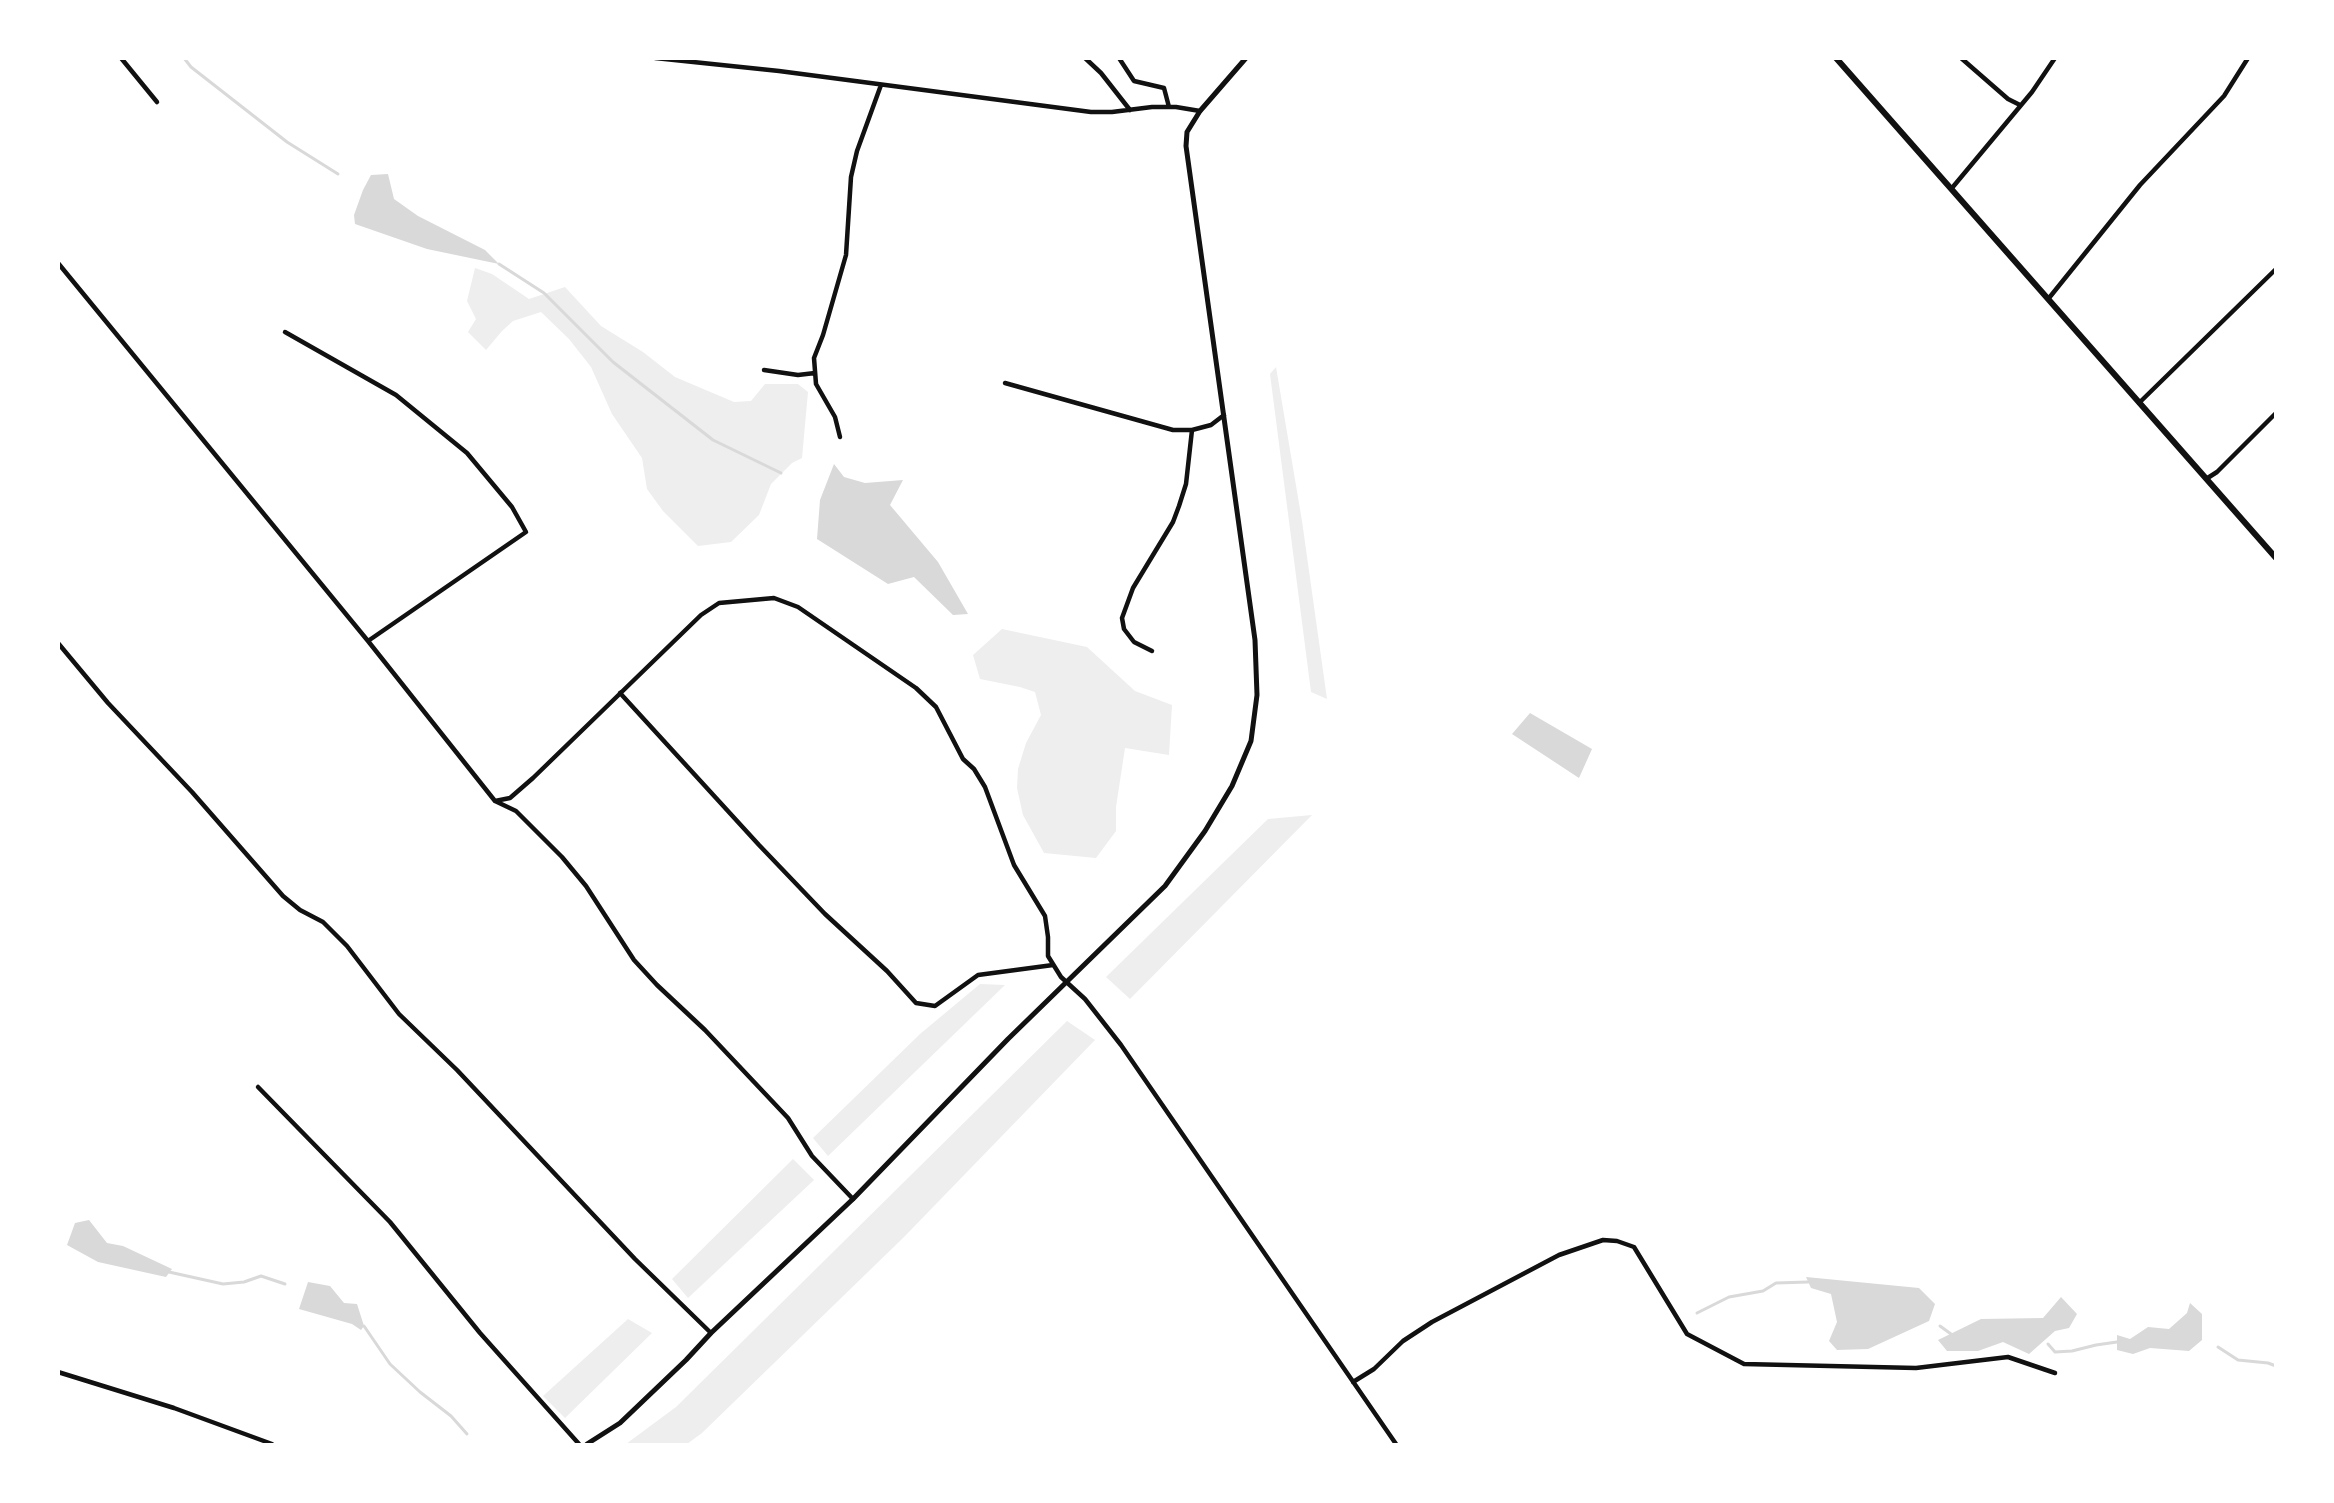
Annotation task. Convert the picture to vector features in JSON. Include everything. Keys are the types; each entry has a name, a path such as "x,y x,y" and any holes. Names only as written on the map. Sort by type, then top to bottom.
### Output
{"main road":[{"path":"1836,58 2276,558"}],"street":[{"path":"121,58 156,102"},
{"path":"655,58 779,71 1091,112 1169,107 1200,111"},
{"path":"1085,58 1101,73 1130,110"},
{"path":"1119,58 1134,81 1164,88 1169,107"},
{"path":"586,1444 620,1423 711,1333 853,1199 1008,1039 1171,877 1205,831 1232,786 1251,741 1257,695 1255,640 1186,146 1187,132 1200,111 1246,58"},
{"path":"1961,58 2008,99 2020,105"},
{"path":"1952,188 2032,92 2055,58"},
{"path":"2049,298 2140,185 2224,96 2248,58"},
{"path":"840,437 835,417 816,384 814,358 846,255 851,177 857,152 881,86"},
{"path":"58,263 368,641 495,801 516,811 562,857 586,886 634,960 705,1030 788,1118 812,1156 853,1199"},
{"path":"2139,403 2276,269"},
{"path":"285,332 396,395 462,449 512,507 526,532 368,641"},
{"path":"764,370 798,375 815,373"},
{"path":"1005,383 1173,430 1192,430 1211,425 1224,415"},
{"path":"2206,479 2217,472 2276,413"},
{"path":"1152,651 1134,642 1124,629 1122,618 1133,588 1173,522 1179,507 1186,484 1192,430"},
{"path":"495,801 510,798 701,615 719,603 774,598 798,607 916,688 936,707 963,759 974,769 985,788 1014,865 1045,916 1048,956 1061,978 1085,999 1121,1045 1396,1444"},
{"path":"58,643 108,703 192,792 283,896 300,910 323,922 347,946 399,1014 473,1086 635,1259 711,1333"},
{"path":"620,693 792,880 887,971 916,1003 935,1006 978,975 1021,967 1053,965"},
{"path":"258,1088 390,1222 480,1333 579,1444"},
{"path":"1353,1382 1374,1369 1403,1341 1432,1322 1559,1255 1603,1240 1617,1241 1634,1247 1687,1334 1744,1364 1916,1368 2008,1357 2055,1373"},
{"path":"58,1372 174,1408 272,1444"}],"shaded area":[{"path":"388,174 394,199 418,216 485,250 499,264 427,249 355,224 354,215 371,175"},
{"path":"475,268 492,274 529,299 565,287 601,326 643,352 675,377 734,402 751,401 765,384 798,384 808,392 802,458 792,463 771,484 759,515 731,542 698,546 663,511 647,489 642,458 612,414 591,367 569,339 541,312 513,321 486,350 468,332 476,319 467,301"},
{"path":"1276,367 1302,521 1327,699 1311,692 1270,374"},
{"path":"834,464 844,477 865,483 903,480 890,505 938,562 968,614 953,615 914,577 888,584 817,539 820,500"},
{"path":"1002,629 1087,647 1135,691 1172,705 1169,755 1125,748 1116,807 1116,831 1096,858 1044,853 1023,815 1017,788 1018,769 1026,743 1041,715 1035,692 980,679 973,655"},
{"path":"1530,713 1592,749 1579,778 1512,734"},
{"path":"1312,815 1130,999 1106,977 1268,819"},
{"path":"980,984 1005,985 828,1156 813,1138 920,1034"},
{"path":"1067,1021 1095,1040 904,1237 702,1433 687,1444 626,1444 676,1407"},
{"path":"793,1159 814,1180 688,1298 672,1279"},
{"path":"89,1220 107,1243 123,1246 172,1269 166,1277 98,1262 67,1245 75,1223"},
{"path":"1806,1277 1919,1288 1935,1304 1929,1321 1868,1349 1837,1350 1829,1341 1837,1322 1831,1294 1811,1288"},
{"path":"308,1282 330,1286 344,1303 357,1304 364,1326 361,1330 352,1324 299,1309"},
{"path":"2061,1297 2077,1314 2069,1328 2055,1331 2029,1354 2003,1342 1978,1351 1947,1351 1938,1340 1981,1319 2043,1318"},
{"path":"2190,1303 2202,1314 2202,1340 2189,1351 2150,1348 2133,1354 2117,1350 2117,1335 2130,1339 2148,1327 2169,1329 2187,1313"},
{"path":"628,1319 652,1333 565,1418 543,1396"}],"waterway":[{"path":"184,58 191,67 287,142 338,174"},
{"path":"499,264 544,293 613,362 713,440 781,473"},
{"path":"169,1272 223,1284 244,1282 261,1276 285,1284"},
{"path":"1697,1313 1729,1297 1763,1291 1776,1283 1808,1282"},
{"path":"364,1326 390,1364 420,1392 451,1416 467,1434"},
{"path":"1940,1326 1951,1334"},
{"path":"2048,1344 2055,1352 2117,1342"},
{"path":"2218,1347 2238,1360 2276,1366"}]}
